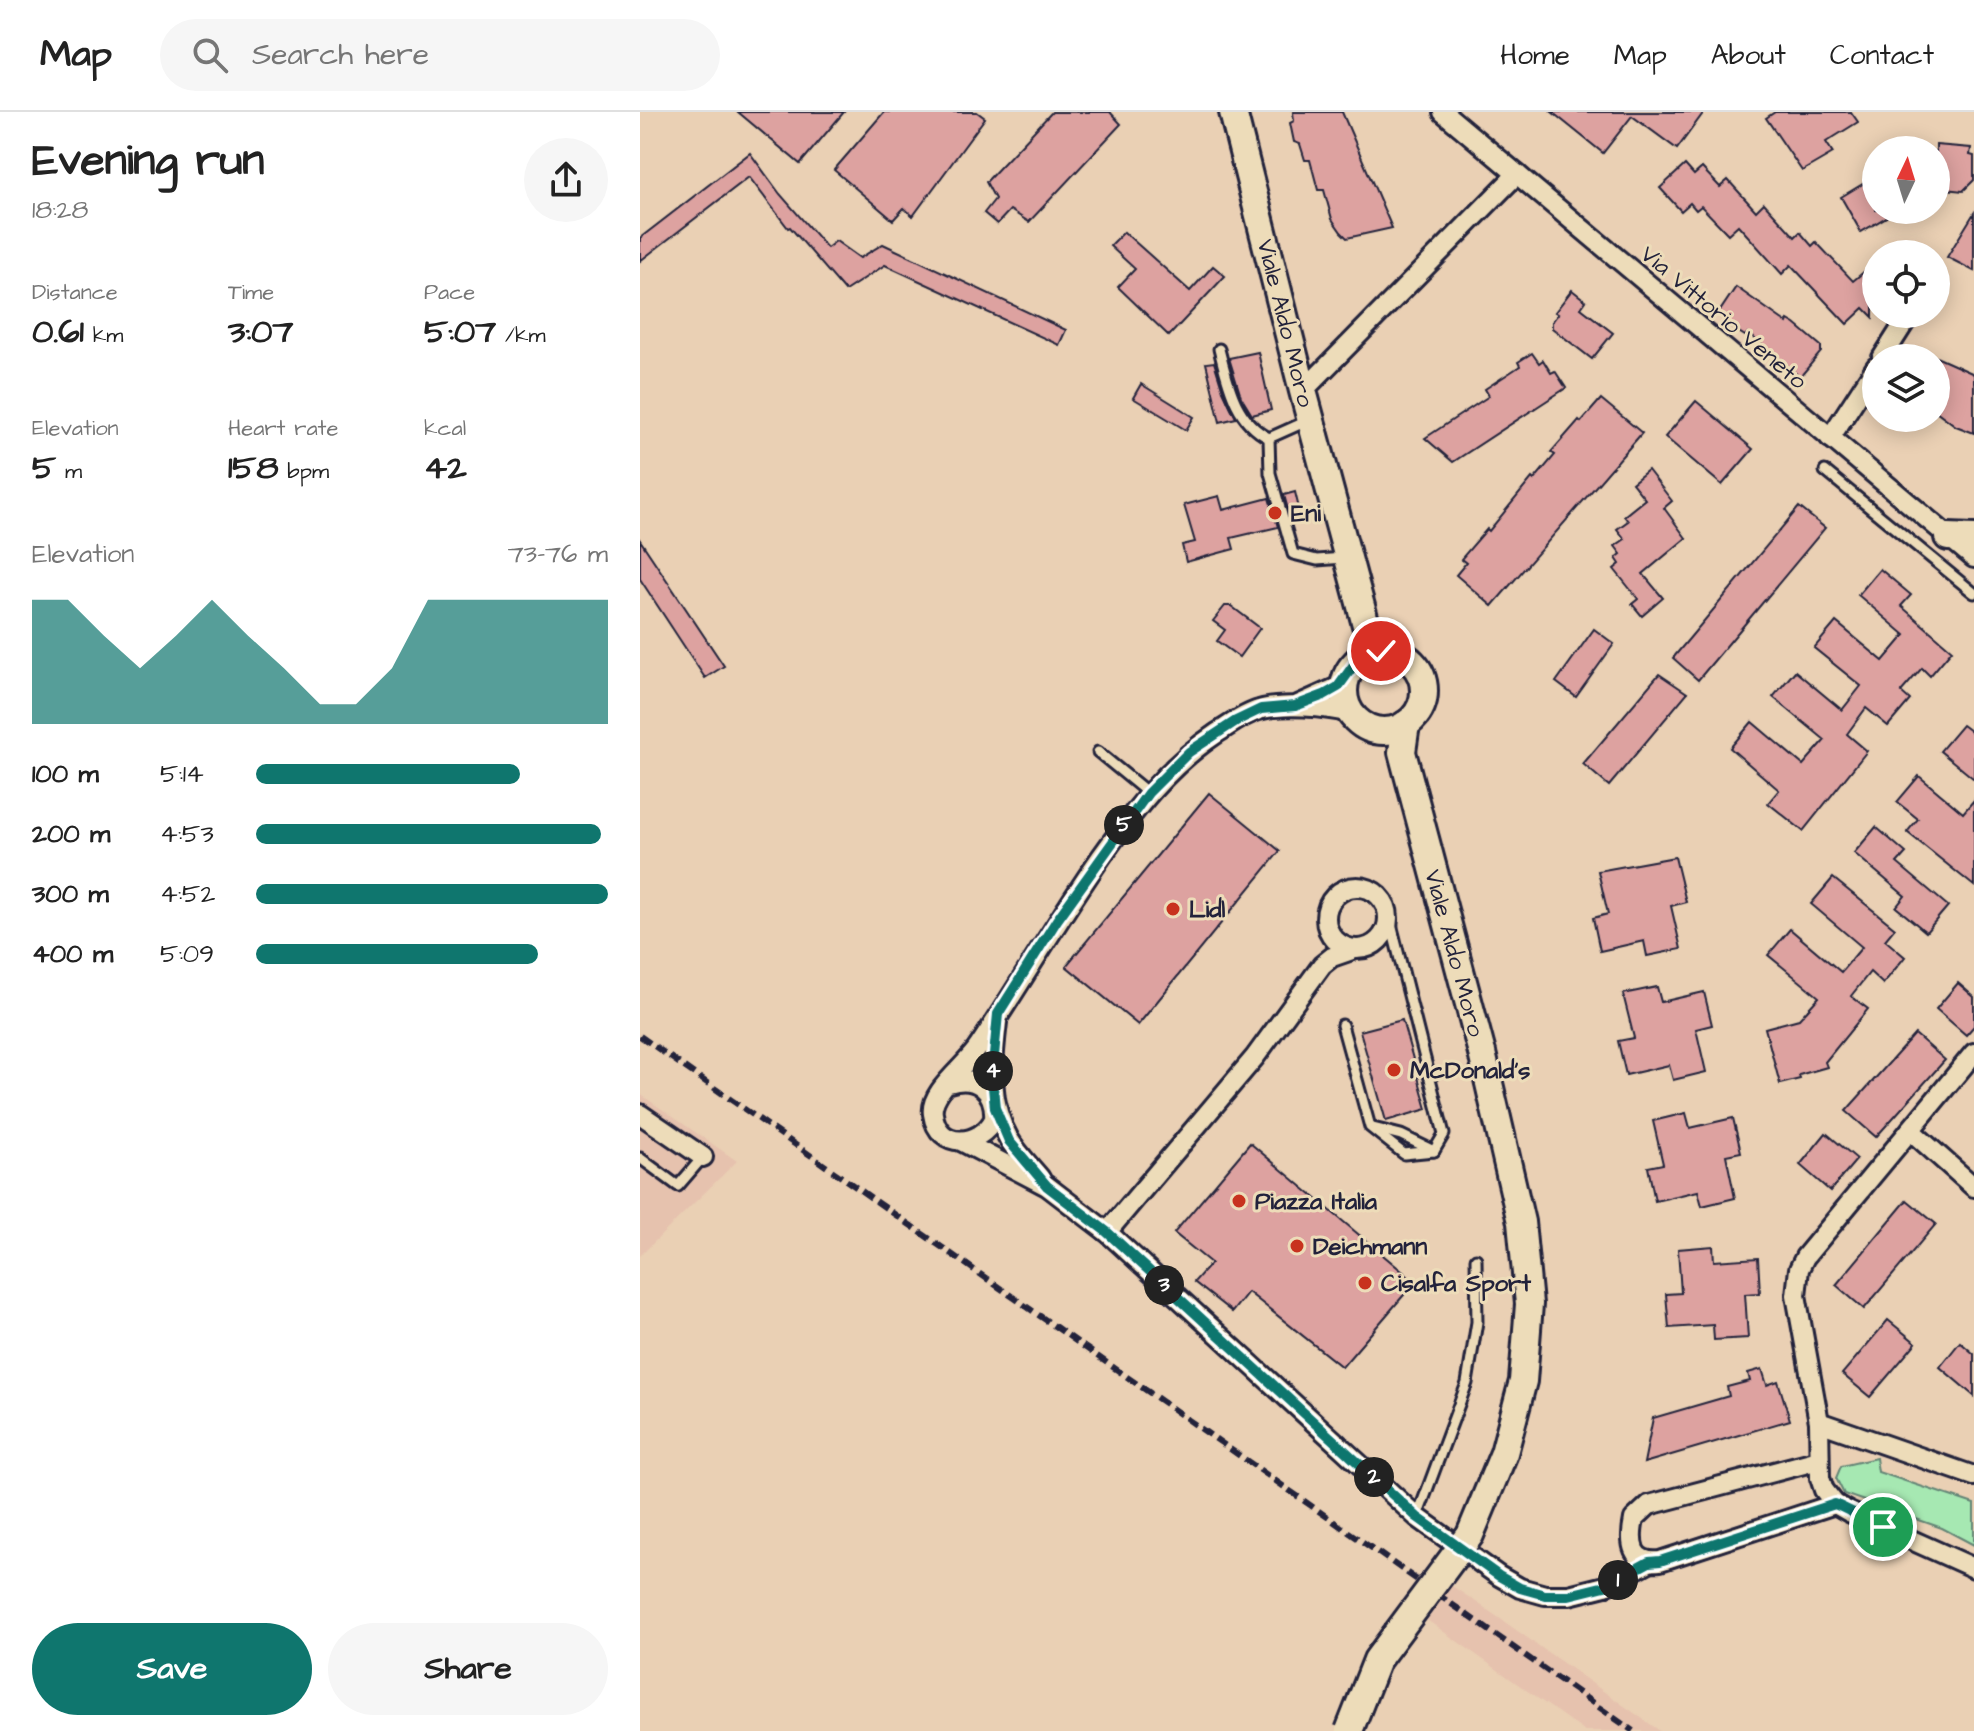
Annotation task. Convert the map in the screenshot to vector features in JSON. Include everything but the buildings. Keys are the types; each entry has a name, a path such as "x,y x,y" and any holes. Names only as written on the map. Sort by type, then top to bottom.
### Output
{"main road":[{"name":"Viale Aldo Moro","path":"1233,112 1310,419 1366,625 1364,642 1344,687 1344,700 1350,713 1369,729 1394,728 1402,752 1482,1053 1521,1222 1529,1304 1523,1381 1504,1453 1470,1535 1377,1660 1349,1731"},
{"path":"1366,625 1376,640 1407,658 1417,668 1422,680 1422,705 1394,728"},
{"path":"1352,668 1367,654 1395,652"}],"street":[{"name":"Via Vittorio Veneto","path":"1443,112 1830,438 1961,537 1974,558"},
{"path":"1303,391 1517,174"},
{"path":"1830,438 1862,389"},
{"path":"1295,706 1338,687 1352,668"},
{"path":"1350,713 1295,706 1261,709 1236,721 1189,752 1148,793 1057,920 978,1049 935,1097 933,1116 942,1133 1047,1186 1107,1232 1417,1517 1520,1588 1545,1595 1569,1595 1605,1586 1649,1562 1835,1504"},
{"path":"1107,1232 1255,1057 1322,965 1332,957 1355,949 1366,949 1383,936 1389,916 1380,897 1362,887 1352,887 1335,897 1326,914 1328,927 1322,965"},
{"path":"1328,927 1336,941 1355,949"},
{"path":"961,1141 972,1140 989,1128 995,1108 993,1065 998,1014"},
{"path":"1974,1053 1805,1257 1799,1269 1796,1295 1819,1422 1820,1478 1824,1490 1835,1504 1974,1568"},
{"path":"949,1083 969,1079 992,1097 1009,1141 1047,1186"},
{"path":"640,1114 703,1157"},
{"path":"1910,1130 1974,1187"},
{"path":"1819,1422 1974,1476"},
{"path":"1649,1562 1636,1554 1632,1531 1634,1519 1649,1505 1819,1460"}],"lane":[{"path":"1219,349 1232,398 1253,430 1269,438"},
{"path":"1269,438 1310,419"},
{"path":"1269,438 1270,473 1293,554 1317,560 1348,557"},
{"path":"1825,471 1974,593"},
{"path":"1098,752 1148,793"},
{"path":"1389,916 1444,1134 1434,1151"},
{"path":"1342,1025 1370,1127 1404,1154 1434,1151"},
{"path":"1370,1127 1401,1135 1434,1151"},
{"path":"640,1158 678,1186 703,1157"},
{"path":"1417,1517 1467,1383 1477,1322 1476,1259"}],"shaded area":[{"path":"640,1094 737,1161 640,1256"},
{"path":"1452,1586 1660,1731 1584,1731 1427,1620"}],"green space":[{"path":"1876,1458 1878,1472 1974,1504 1974,1545 1942,1528 1844,1494 1836,1478 1841,1466"}],"railway":[{"path":"640,1036 1633,1731"}],"place":[{"name":"Eni","path":"1275,513"},
{"name":"Lidl","path":"1173,909"},
{"name":"McDonald's","path":"1394,1070"},
{"name":"Piazza Italia","path":"1239,1201"},
{"name":"Deichmann","path":"1297,1246"},
{"name":"Cisalfa Sport","path":"1365,1283"}],"route":[{"path":"1381,651 1367,654 1356,662 1338,687 1324,695 1295,706 1261,709 1236,721 1189,752 1148,793 1057,920 998,1014 992,1076 995,1108 1009,1141 1047,1186 1107,1232 1417,1517 1520,1588 1545,1595 1569,1595 1605,1586 1649,1562 1835,1504 1883,1527"}]}
